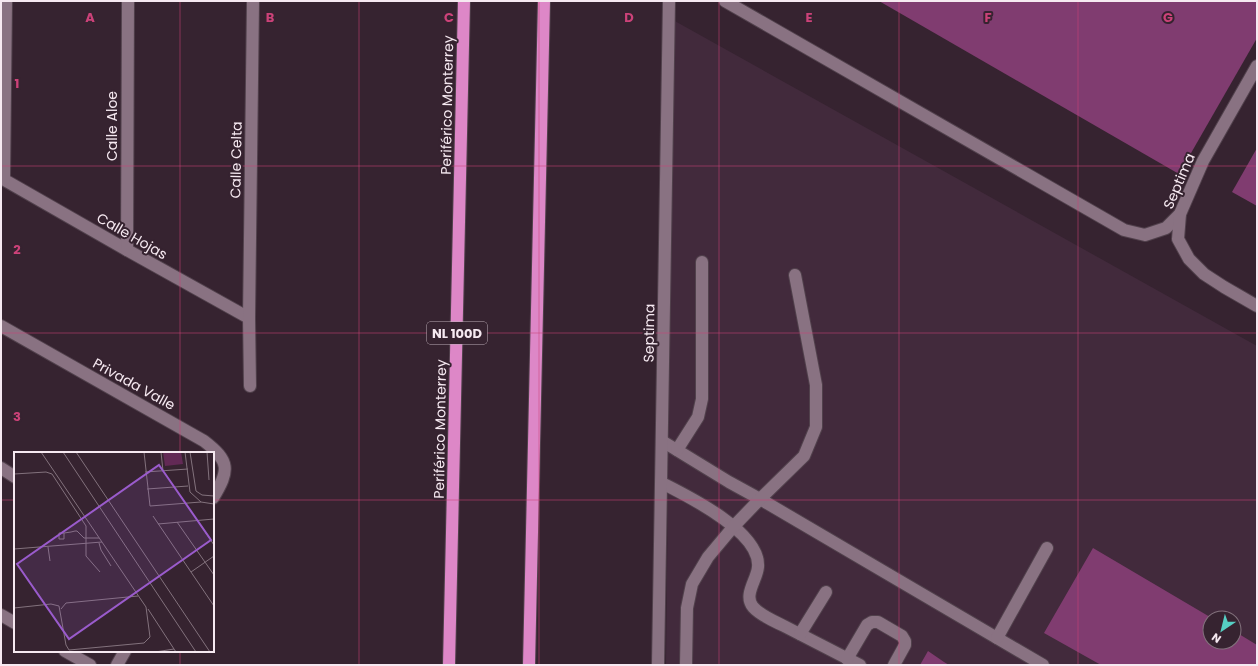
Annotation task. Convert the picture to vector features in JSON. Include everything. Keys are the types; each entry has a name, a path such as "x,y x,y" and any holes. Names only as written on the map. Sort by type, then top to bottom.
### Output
{"highway":[{"name":"Periférico Monterrey","path":"450,665 464,1"},
{"path":"530,665 544,1"}],"street":[{"path":"3,178 6,1"},
{"name":"Calle Aloe","path":"127,250 128,1"},
{"name":"Calle Celta","path":"250,386 249,318 253,1"},
{"name":"Septima","path":"658,665 669,1"},
{"path":"725,1 1124,230 1145,235 1166,228 1180,214"},
{"name":"Septima","path":"1257,66 1203,161 1180,214 1178,239 1189,259 1204,274 1257,306"},
{"name":"Calle Hojas","path":"3,178 127,250 249,318"},
{"path":"677,450 698,417 702,399 702,262"},
{"path":"686,665 687,608 692,584 708,557 734,526 804,456 816,427 816,385 795,275"},
{"name":"Privada Valle","path":"1,326 204,441 217,451 223,460 226,471 214,496"},
{"path":"662,442 1043,665"},
{"path":"1,468 14,475"},
{"path":"662,483 705,506 734,526 754,551 758,558 758,568 749,598 752,606 771,619 860,665"},
{"path":"997,638 1047,548"},
{"path":"800,634 826,592"},
{"path":"1,615 14,622"},
{"path":"847,659 867,625 872,622 878,622 902,636 905,641 905,645 894,665"},
{"path":"67,652 90,665"},
{"path":"117,665 124,652"}],"shaded area":[{"path":"673,20 1257,346 1257,665 666,665"}],"building":[{"path":"879,1 1257,1 1257,38 1179,174"},
{"path":"1257,148 1257,206 1232,192"},
{"path":"1093,548 1202,612 1202,650 1242,650 1242,636 1257,645 1257,665 1101,665 1044,633"},
{"path":"928,651 944,662 949,665 920,665"}]}
